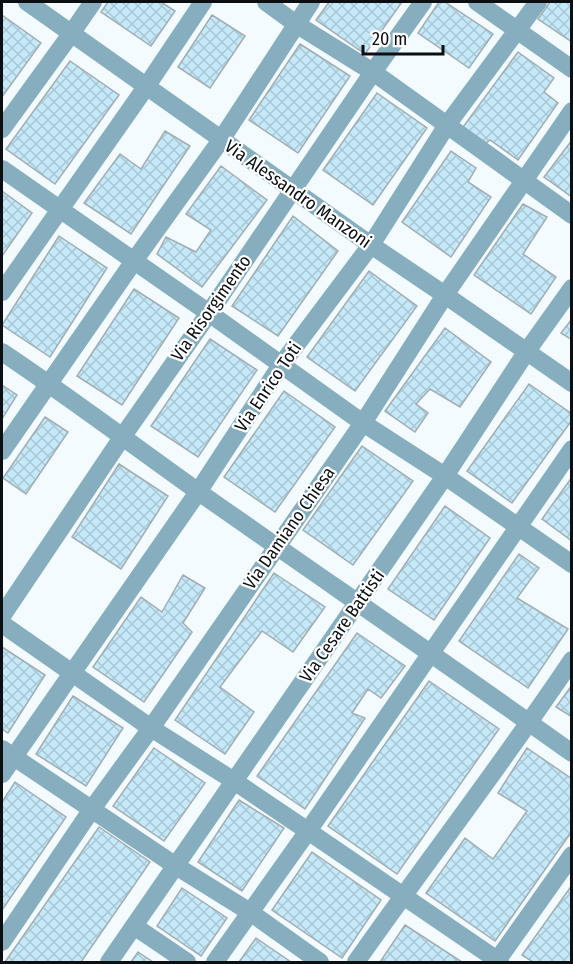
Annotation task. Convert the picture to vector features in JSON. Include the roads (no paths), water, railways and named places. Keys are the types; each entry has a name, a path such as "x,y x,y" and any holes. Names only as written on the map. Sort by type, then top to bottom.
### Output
{"street":[{"name":"Via Alessandro Manzoni","path":"27,2 370,245 572,383"},
{"path":"2,129 93,2"},
{"path":"2,292 203,2"},
{"path":"266,2 296,24 373,72 572,215"},
{"path":"2,451 221,140 312,2"},
{"name":"Via Risorgimento","path":"2,616 123,436 423,2"},
{"path":"477,2 572,69"},
{"name":"Via Enrico Toti","path":"2,774 8,753 72,673 198,492 281,365 370,245 447,126 538,2"},
{"name":"Via Damiano Chiesa","path":"2,942 363,423 445,295 572,111"},
{"path":"2,169 363,423 445,476 572,564"},
{"name":"Via Cesare Battisti","path":"109,963 572,288"},
{"path":"2,352 572,753"},
{"path":"215,963 572,449"},
{"path":"2,624 151,728 234,781 498,962 572,855"},
{"path":"356,963 530,723 572,660"},
{"path":"8,753 176,866 250,912 320,963"},
{"path":"134,926 187,963"}]}
